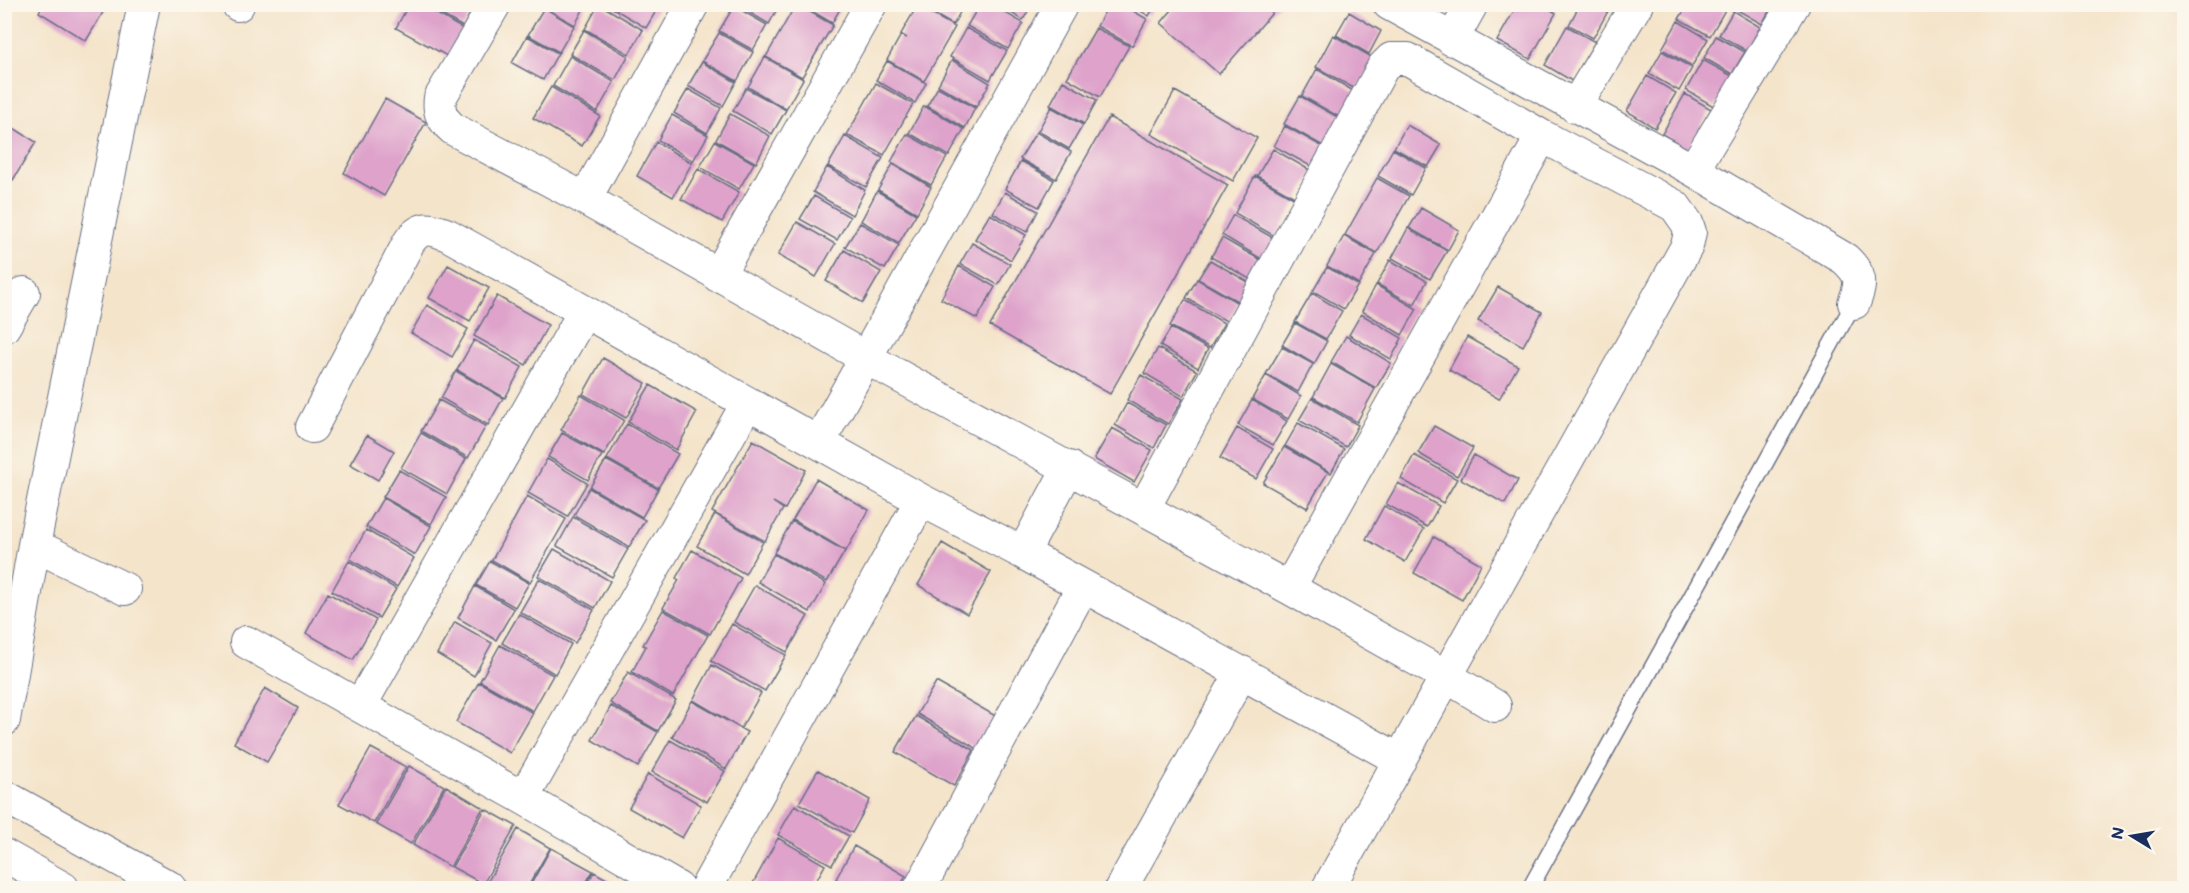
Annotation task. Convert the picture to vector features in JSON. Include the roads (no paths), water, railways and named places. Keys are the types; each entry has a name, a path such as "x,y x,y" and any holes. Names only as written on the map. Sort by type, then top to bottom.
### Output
{"street":[{"path":"4,720 34,545 144,4"},
{"path":"495,4 440,98 441,115 453,129 585,199 866,358 1144,508 1446,676 1494,706"},
{"path":"585,199 693,4"},
{"path":"718,276 871,4"},
{"path":"819,442 1062,4"},
{"path":"1389,4 1694,170 1845,259 1859,276 1859,289 1854,303"},
{"path":"1452,40 1472,4"},
{"path":"1575,107 1637,4"},
{"path":"1694,170 1794,4"},
{"path":"1144,508 1387,62 1398,58 1408,59 1542,136 1675,206 1687,223 1690,232 1687,246 1328,888"},
{"path":"1288,588 1542,136"},
{"path":"312,427 415,233 434,230 448,235 921,500 1023,552 1400,760"},
{"path":"4,327 24,293"},
{"path":"360,706 584,312"},
{"path":"523,798 747,404"},
{"path":"1023,552 1069,467"},
{"path":"706,888 921,500"},
{"path":"34,545 125,590"},
{"path":"920,888 1083,586"},
{"path":"246,642 678,888"},
{"path":"1121,888 1242,672"},
{"path":"4,796 154,884"},
{"path":"4,855 63,888"}],"lane":[{"path":"1530,888 1854,303"}]}
